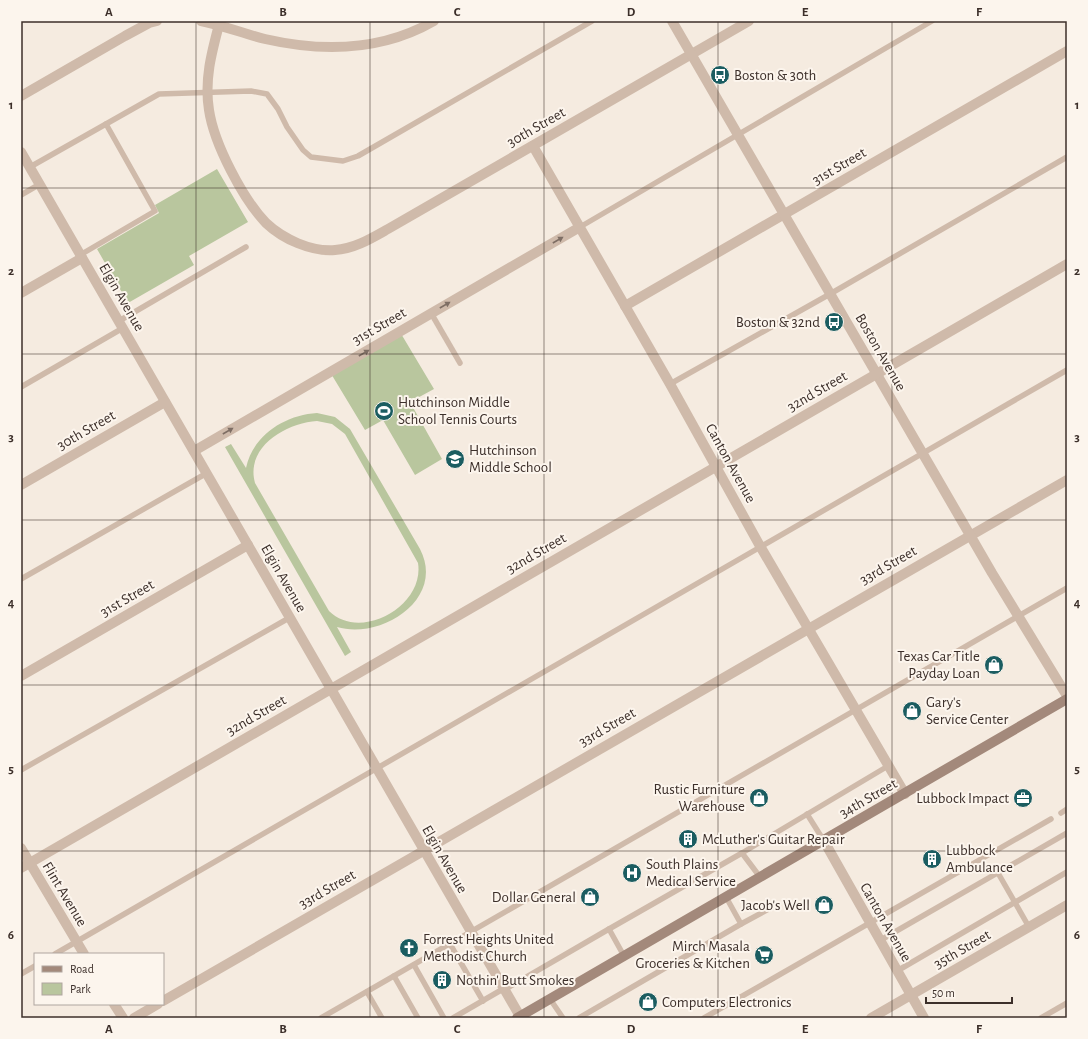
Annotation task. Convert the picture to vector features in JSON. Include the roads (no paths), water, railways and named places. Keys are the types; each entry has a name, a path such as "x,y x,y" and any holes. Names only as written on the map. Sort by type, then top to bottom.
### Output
{"main road":[{"name":"34th Street","path":"519,1017 905,794 1067,698"}],"street":[{"path":"21,96 125,36 149,23 157,21"},
{"path":"201,21 219,24 295,45 346,47 379,42 405,35 434,21"},
{"name":"Boston Avenue","path":"672,21 970,536 1067,698"},
{"name":"30th Street","path":"208,92 209,110 219,146 251,204 262,218 282,235 296,242 311,247 335,250 363,243 388,230 749,21"},
{"path":"208,92 207,73 219,24"},
{"name":"31st Street","path":"625,306 1067,51"},
{"name":"Canton Avenue","path":"533,146 670,384 760,546 905,794"},
{"name":"Elgin Avenue","path":"21,152 519,1017"},
{"name":"31st Street","path":"194,451 580,227"},
{"path":"21,293 81,256"},
{"name":"32nd Street","path":"25,865 1067,264"},
{"name":"30th Street","path":"21,485 166,402"},
{"name":"33rd Street","path":"164,1000 1067,480"},
{"name":"31st Street","path":"21,676 248,545"},
{"name":"Canton Avenue","path":"824,840 879,941 924,1018"},
{"name":"Flint Avenue","path":"21,848 25,865 83,953"},
{"name":"35th Street","path":"871,1018 1067,906"},
{"path":"115,1005 123,1018"},
{"path":"134,1018 156,1005"}],"lane":[{"path":"30,167 158,94 251,91 267,94 303,150 311,157 343,161 358,156 592,21"},
{"path":"580,227 932,21"},
{"path":"81,256 155,211 106,124"},
{"path":"670,384 830,294 1067,157"},
{"path":"21,195 40,184"},
{"path":"21,387 246,247"},
{"path":"431,313 460,363"},
{"path":"57,953 1067,370"},
{"path":"21,579 207,473"},
{"path":"321,1018 1067,588"},
{"path":"21,770 290,618"},
{"path":"457,1017 482,1001 742,853 888,766"},
{"path":"1061,813 1067,809"},
{"path":"807,814 824,840"},
{"path":"704,1018 1051,819"},
{"path":"879,941 1066,836"},
{"path":"742,853 760,877"},
{"path":"897,971 1067,872"},
{"path":"998,873 1029,927"},
{"path":"726,897 741,924"},
{"path":"579,1018 776,905"},
{"path":"609,929 624,956"},
{"path":"450,944 482,1001"},
{"path":"414,965 444,1018"},
{"path":"21,974 34,967"},
{"path":"394,976 418,1018"},
{"path":"367,992 382,1018"},
{"path":"550,999 563,1018"},
{"path":"1041,1018 1067,1003"}],"place":[{"name":"Boston & 30th","path":"720,75"},
{"name":"Boston & 32nd","path":"834,322"},
{"name":"Hutchinson Middle School Tennis Courts","path":"384,411"},
{"name":"Hutchinson Middle School","path":"455,459"},
{"name":"Texas Car Title Payday Loan","path":"994,665"},
{"name":"Gary's Service Center","path":"912,711"},
{"name":"Rustic Furniture Warehouse","path":"759,798"},
{"name":"Lubbock Impact","path":"1023,798"},
{"name":"McLuther's Guitar Repair","path":"688,839"},
{"name":"Lubbock Ambulance","path":"932,859"},
{"name":"South Plains Medical Service","path":"632,873"},
{"name":"Dollar General","path":"590,897"},
{"name":"Jacob's Well","path":"824,905"},
{"name":"Forrest Heights United Methodist Church","path":"409,948"},
{"name":"Mirch Masala Groceries & Kitchen","path":"764,955"},
{"name":"Nothin' Butt Smokes","path":"442,980"},
{"name":"Computers Electronics","path":"648,1002"}]}
